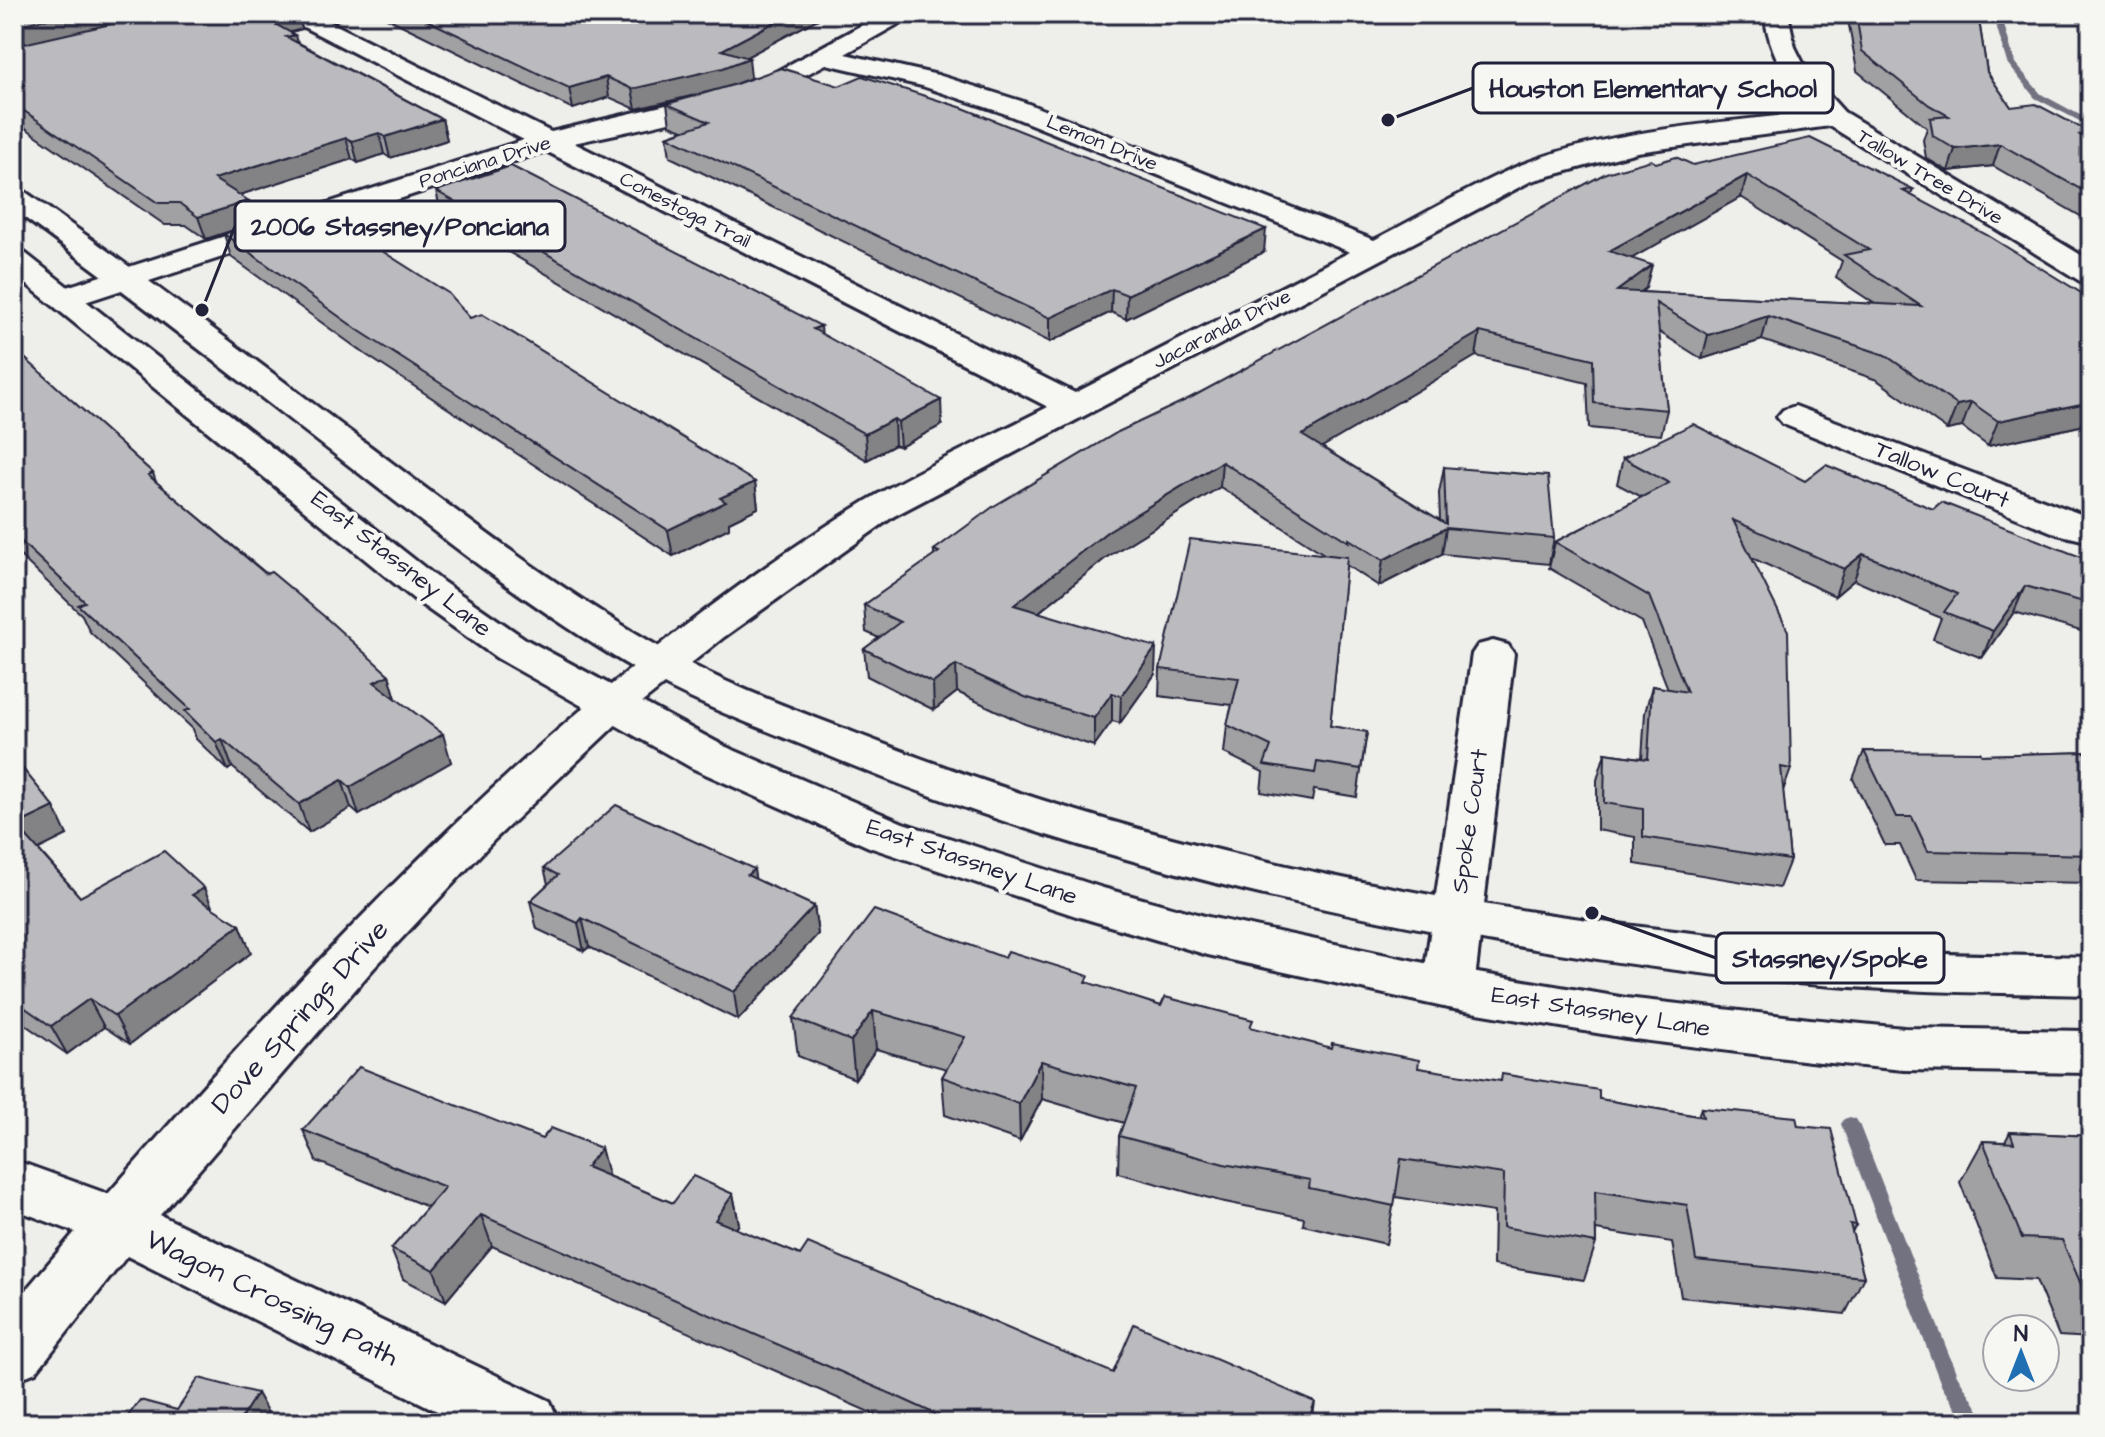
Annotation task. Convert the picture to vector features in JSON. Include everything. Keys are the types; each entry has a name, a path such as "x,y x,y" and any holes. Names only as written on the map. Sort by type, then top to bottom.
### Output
{"street":[{"name":"Conestoga Trail","path":"296,14 1073,406"},
{"name":"Ponciana Drive","path":"65,298 548,141 711,104 783,78 899,14"},
{"name":"Tallow Tree Drive","path":"1776,14 1779,44 1787,61 1811,94 1835,118 2091,274"},
{"name":"Lemon Drive","path":"823,56 929,80 1012,107 1373,250"},
{"name":"Jacaranda Drive","path":"661,666 790,569 881,508 1521,175 1559,161 1640,142 1835,118"},
{"path":"14,197 126,277 493,558 570,612 661,666 864,755 1049,821 1247,875 1355,900 1591,940 1772,961 1976,975 2091,976"},
{"name":"East Stassney Lane","path":"14,259 429,591 512,649 611,706 722,763 886,835 985,869 1208,936 1448,988 1626,1018 1810,1040 1904,1049 2091,1052"},
{"name":"Tallow Court","path":"1795,417 2071,526 2091,530"},
{"name":"Spoke Court","path":"1448,988 1493,654"},
{"name":"Dove Springs Drive","path":"14,1352 116,1222 387,920 484,822 611,706 661,666"},
{"name":"Wagon Crossing Path","path":"14,1184 116,1222 527,1423"}],"building":[{"path":"14,14 67,14 14,26"},
{"path":"155,14 282,14 264,18 295,35 286,37 442,119 385,137 379,133 352,141 346,138 214,179 249,201 198,217 179,203 158,203 14,104 14,46"},
{"path":"414,14 790,14 722,50 749,58 723,68 632,89 606,77 569,88"},
{"path":"1856,14 1978,14 1987,72 2011,107 2036,104 2091,133 2080,135 2091,140 2091,195 2000,144 1955,149 1933,136 1930,118 1949,116 1929,105 1862,51"},
{"path":"781,68 839,86 862,76 963,108 1266,229 1127,295 1112,289 1050,318 667,136 709,122 667,104"},
{"path":"1810,138 1913,189 1903,191 1987,235 2091,299 2091,402 1998,421 1971,402 1957,405 1885,355 1768,316 1708,335 1656,303 1667,410 1594,403 1593,359 1480,332 1302,435 1446,524 1444,467 1548,476 1554,538 1446,528 1383,560 1222,462 1108,531 1014,605 1156,647 1121,696 1112,693 1094,718 1025,697 956,665 933,683 864,649 900,622 864,605 939,552 934,550 994,506 1118,432 1192,397 1606,173 1651,160 1656,163 1676,157 1693,165","holes":["1747,175 1869,250 1844,255 1921,306 1617,291 1652,265 1609,251"]},
{"path":"511,166 821,326 813,329 941,400 898,422 894,419 865,434 436,191"},
{"path":"275,218 302,235 338,223 448,293 470,318 482,314 755,482 720,498 726,502 668,530 358,330 224,234"},
{"path":"14,346 153,473 148,475 266,574 271,572 389,675 374,682 443,734 350,787 342,780 299,804 222,739 216,742 185,711 190,709 78,605 85,602 14,535"},
{"path":"1693,424 1805,481 1826,465 1933,509 1941,502 2091,559 2091,604 2025,586 1993,631 1944,612 1957,594 1863,554 1844,569 1733,520 1788,631 1791,769 1781,767 1790,860 1643,837 1643,809 1604,803 1605,753 1648,759 1652,686 1687,692 1649,596 1555,542 1669,483 1623,458"},
{"path":"1190,539 1347,557 1330,726 1367,732 1361,769 1317,762 1315,773 1264,765 1271,746 1227,725 1239,678 1160,669"},
{"path":"1864,751 1980,752 1982,755 2091,752 2091,855 1928,851 1912,817 1896,817"},
{"path":"14,758 54,807 16,825 80,897 164,851 204,888 192,895 240,925 115,1016 89,999 51,1026 14,1000"},
{"path":"616,805 754,869 747,875 814,906 734,992 582,918 578,923 530,901 558,875 544,868"},
{"path":"874,910 1005,958 1008,951 1089,976 1086,982 1161,1006 1165,997 1253,1020 1250,1027 1331,1048 1332,1043 1419,1060 1418,1068 1501,1081 1502,1074 1599,1090 1599,1099 1703,1117 1701,1108 1796,1117 1798,1126 1831,1129 1856,1225 1850,1224 1864,1277 1696,1260 1687,1205 1595,1191 1596,1243 1503,1227 1504,1174 1401,1159 1394,1206 1309,1188 1310,1180 1224,1164 1119,1136 1136,1088 1041,1061 1019,1104 942,1077 965,1037 873,1011 851,1041 793,1018"},
{"path":"359,1067 542,1139 551,1128 601,1148 586,1167 673,1203 693,1176 733,1194 715,1220 800,1255 808,1243 1113,1373 1134,1324 1315,1402 1307,1423 955,1423 481,1215 434,1270 391,1249 445,1187 303,1130"},
{"path":"2010,1132 2091,1136 2091,1296 2086,1296 2062,1240 2022,1238 1983,1141 2014,1143"},
{"path":"199,1378 257,1393 238,1423 123,1423 140,1400 177,1410"}],"waterway":[{"path":"1997,14 2011,63 2038,96 2091,124"},
{"path":"1850,1124 1949,1380 1977,1423"}],"place":[{"name":"Houston Elementary School","path":"1388,120"},
{"name":"2006 Stassney/Ponciana","path":"202,310"},
{"name":"Stassney/Spoke","path":"1592,913"}]}
